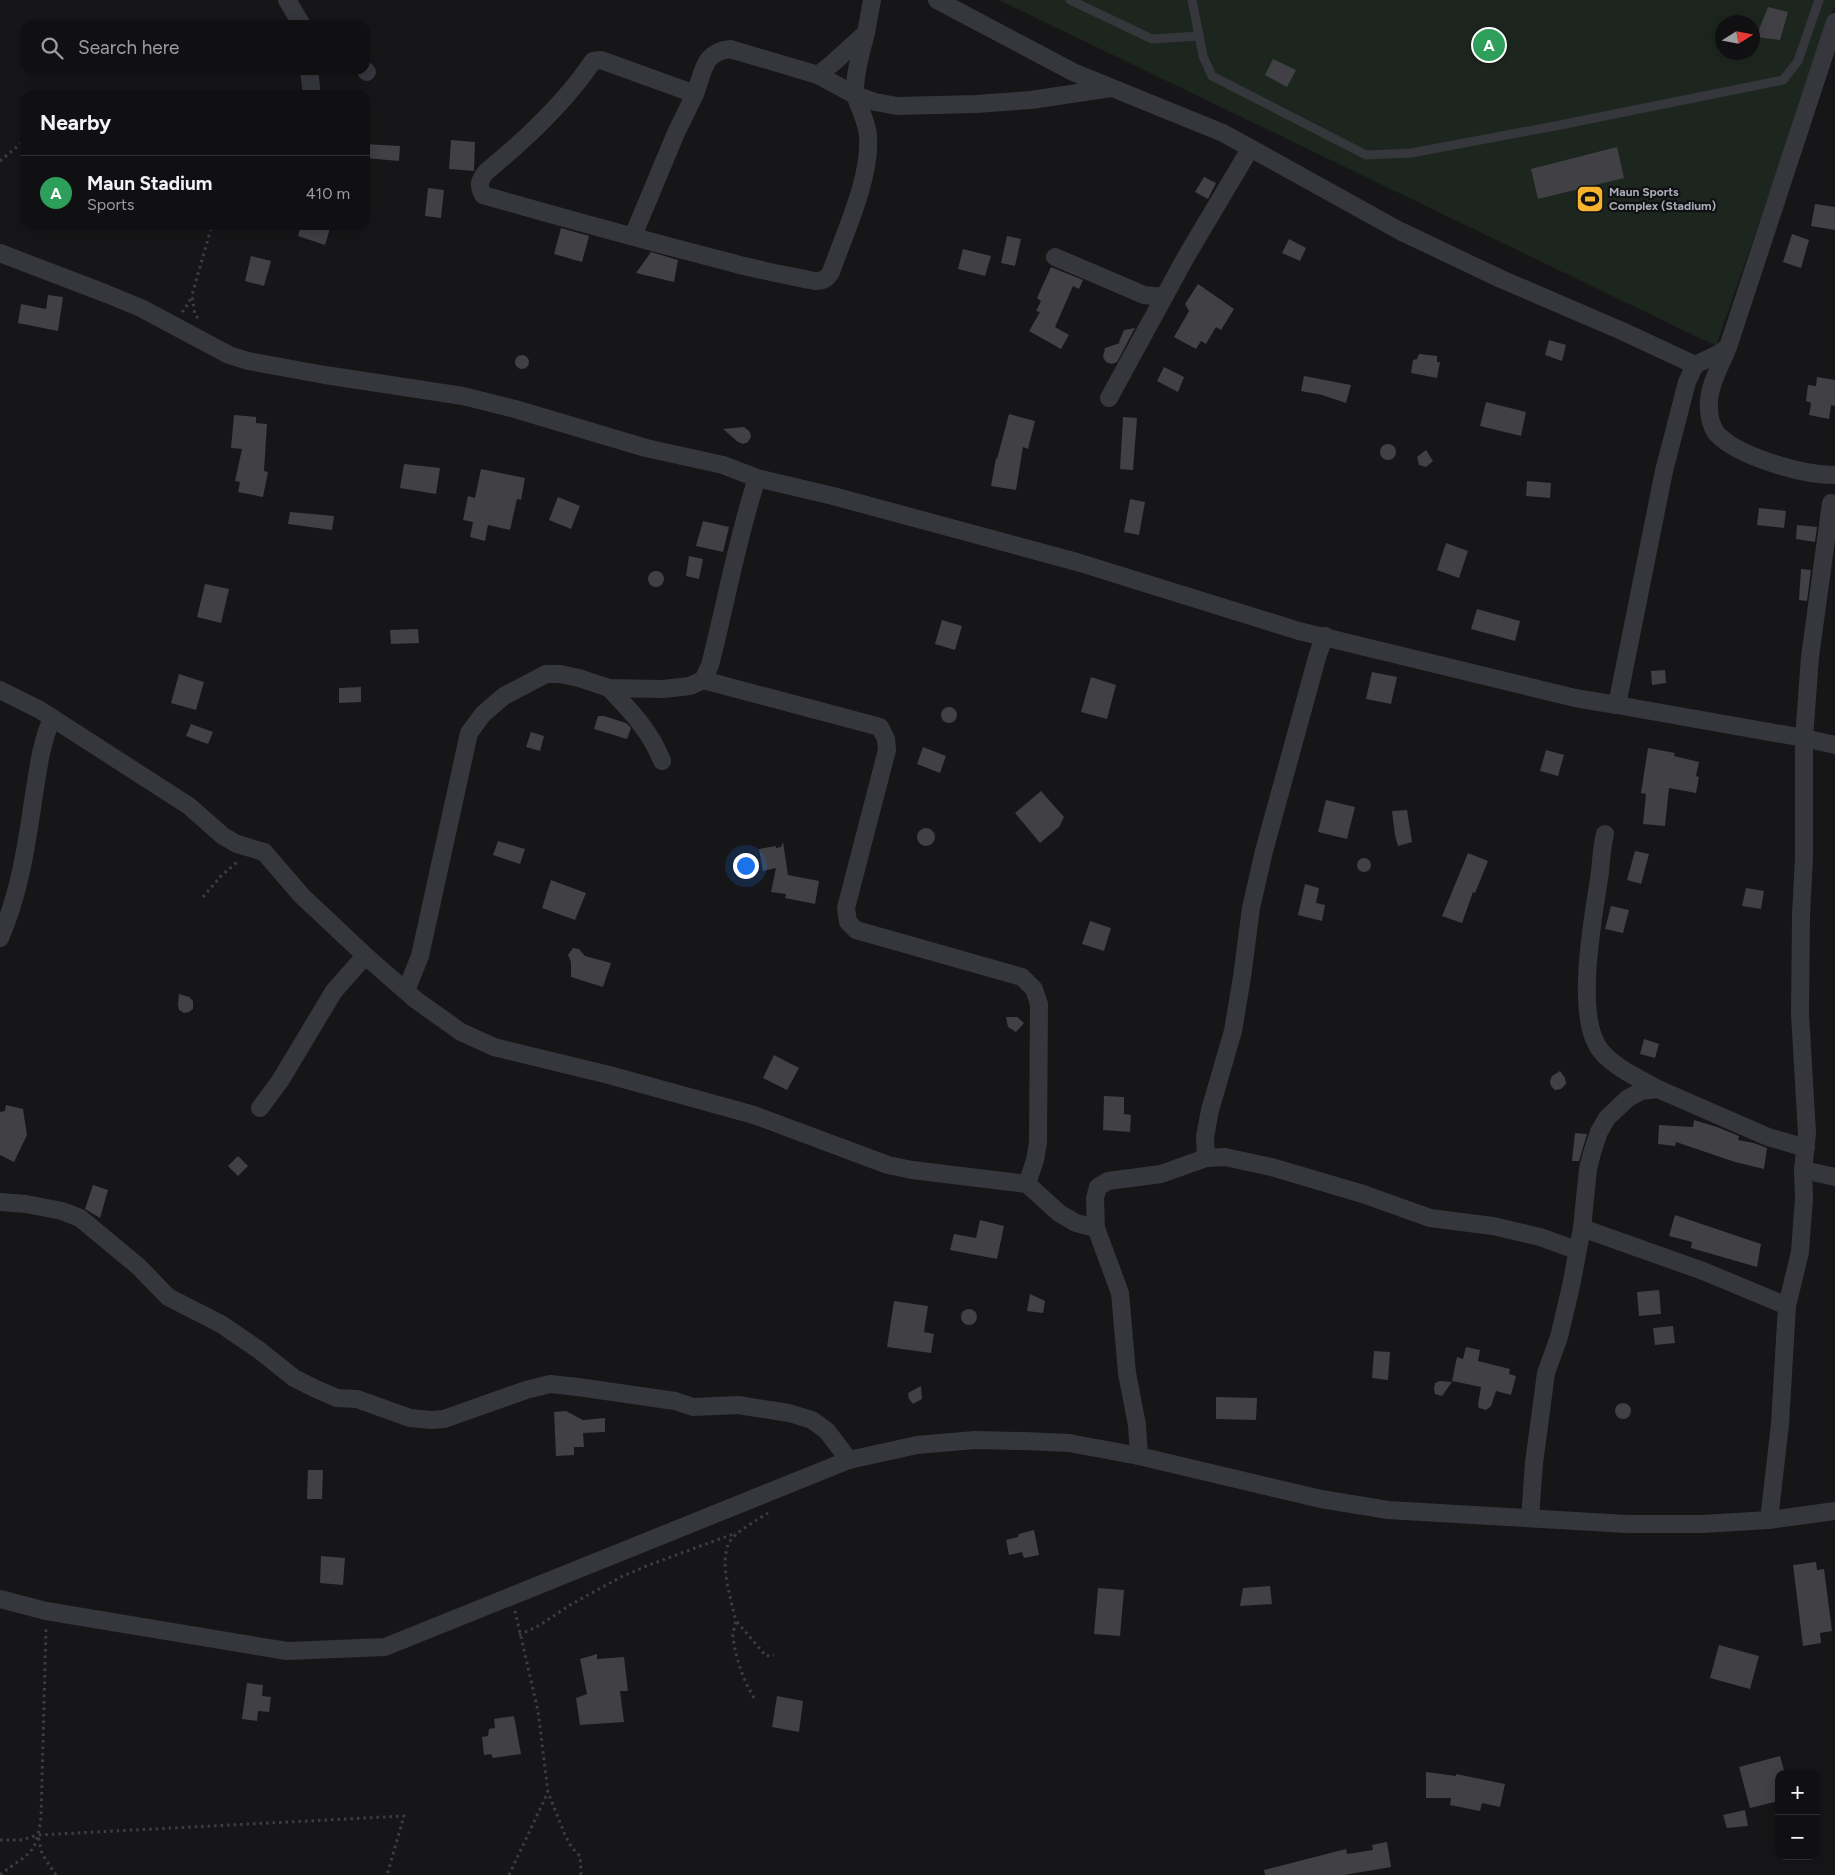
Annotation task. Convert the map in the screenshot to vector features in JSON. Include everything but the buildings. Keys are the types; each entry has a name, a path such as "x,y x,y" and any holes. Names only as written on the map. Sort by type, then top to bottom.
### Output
{"street":[{"path":"287,0 299,20"},
{"path":"695,94 601,60 593,61 571,90 537,127 486,172 480,180 479,187 483,195 731,263 815,282 827,278 831,272 863,180 868,137 864,115 855,95 858,68 872,0"},
{"path":"938,0 1073,72 1222,133 1400,231 1501,279 1622,331 1694,365"},
{"path":"1834,475 1820,475 1766,461 1735,448 1716,432 1710,415 1709,396 1728,347 1835,22"},
{"path":"818,75 866,33"},
{"path":"633,236 676,133 695,94 709,57 719,50 730,49 818,75 855,95 875,102 897,106 1031,100 1111,88"},
{"path":"310,75 311,90"},
{"path":"1109,398 1164,297 1250,149"},
{"path":"0,253 65,276 140,308 229,355 248,361 325,376 463,396 646,448 723,465 757,478 833,496 1077,562 1299,631 1575,698 1835,745"},
{"path":"1055,256 1144,295 1164,297"},
{"path":"1617,705 1664,471 1687,382 1694,365 1720,353 1728,347"},
{"path":"1769,1520 1780,1424 1787,1306 1800,1252 1804,1198 1803,1170 1806,1148 1806,1099 1800,1014 1801,915 1804,858 1804,738 1810,657 1835,471"},
{"path":"703,680 710,665 734,558 757,478"},
{"path":"1831,503 1835,524"},
{"path":"1206,1158 1205,1137 1208,1119 1233,1031 1251,908 1264,851 1318,654 1325,636"},
{"path":"406,991 420,956 469,733 483,714 504,696 546,674 560,674 578,678 609,688 664,689 690,686 703,680 880,728 886,739 887,750 846,908 848,922 856,930 1022,976 1034,989 1039,1004 1038,1144 1027,1184"},
{"path":"609,688 632,712 655,744 662,761"},
{"path":"0,690 52,718 189,806 223,836 238,844 264,852 302,896 365,956 406,991 461,1032 494,1047 609,1075 754,1115 888,1165 912,1170 1027,1184 1059,1213 1076,1223 1096,1228"},
{"path":"0,938 11,913 20,877 40,763 46,734 52,718"},
{"path":"1605,834 1593,909 1587,995 1589,1025 1600,1050 1613,1062 1658,1090 1768,1137 1806,1148"},
{"path":"260,1108 280,1081 334,991 365,956"},
{"path":"1530,1518 1534,1463 1546,1374 1559,1336 1571,1286 1576,1250 1582,1228 1588,1169 1599,1132 1607,1118 1628,1099 1641,1091 1658,1090"},
{"path":"1139,1456 1127,1373 1120,1293 1096,1228 1094,1198 1098,1187 1108,1181 1161,1174 1206,1158 1225,1158 1272,1167 1363,1194 1430,1218 1493,1226 1540,1237 1576,1250"},
{"path":"1803,1170 1835,1177"},
{"path":"0,1202 26,1204 62,1211 80,1218 139,1267 168,1297 221,1324 259,1350 294,1378 337,1398 357,1399 410,1418 431,1420 444,1419 526,1390 550,1384 674,1401 694,1407 738,1405 789,1413 812,1420 827,1431 849,1460"},
{"path":"1582,1228 1703,1271 1787,1306"},
{"path":"0,1598 46,1611 287,1651 385,1647 849,1460 917,1445 974,1440 1069,1444 1139,1456 1321,1499 1388,1510 1627,1524 1702,1524 1769,1520 1835,1511"}],"lane":[{"path":"1070,0 1152,39 1199,36"},
{"path":"1192,0 1203,56 1212,76 1366,155 1411,153 1783,80 1798,61 1819,0"}],"path":[{"path":"0,161 20,144"},
{"path":"199,320 195,315 192,295 211,230"},
{"path":"203,897 221,876 252,848"},
{"path":"774,1655 766,1656 736,1621 727,1590 726,1558 729,1542 739,1532 775,1508"},
{"path":"519,1635 540,1625 570,1604 622,1577 649,1565 739,1532"},
{"path":"512,1596 519,1635 538,1711 548,1792 565,1835 572,1848 580,1856 580,1875"},
{"path":"0,1875 24,1859 35,1847 41,1818 46,1611"},
{"path":"736,1621 732,1634 738,1664 744,1681 754,1698"},
{"path":"509,1875 548,1792"},
{"path":"0,1840 21,1840 38,1835 404,1816 387,1875"},
{"path":"38,1835 42,1854 56,1875"}],"shaded area":[{"name":"Maun Sports Complex (Stadium)","path":"999,0 1835,0 1835,5 1716,346"}],"place":[{"name":"Maun Stadium","path":"1489,45"},
{"name":"Maun Sports Complex (Stadium)","path":"1590,199"}]}
